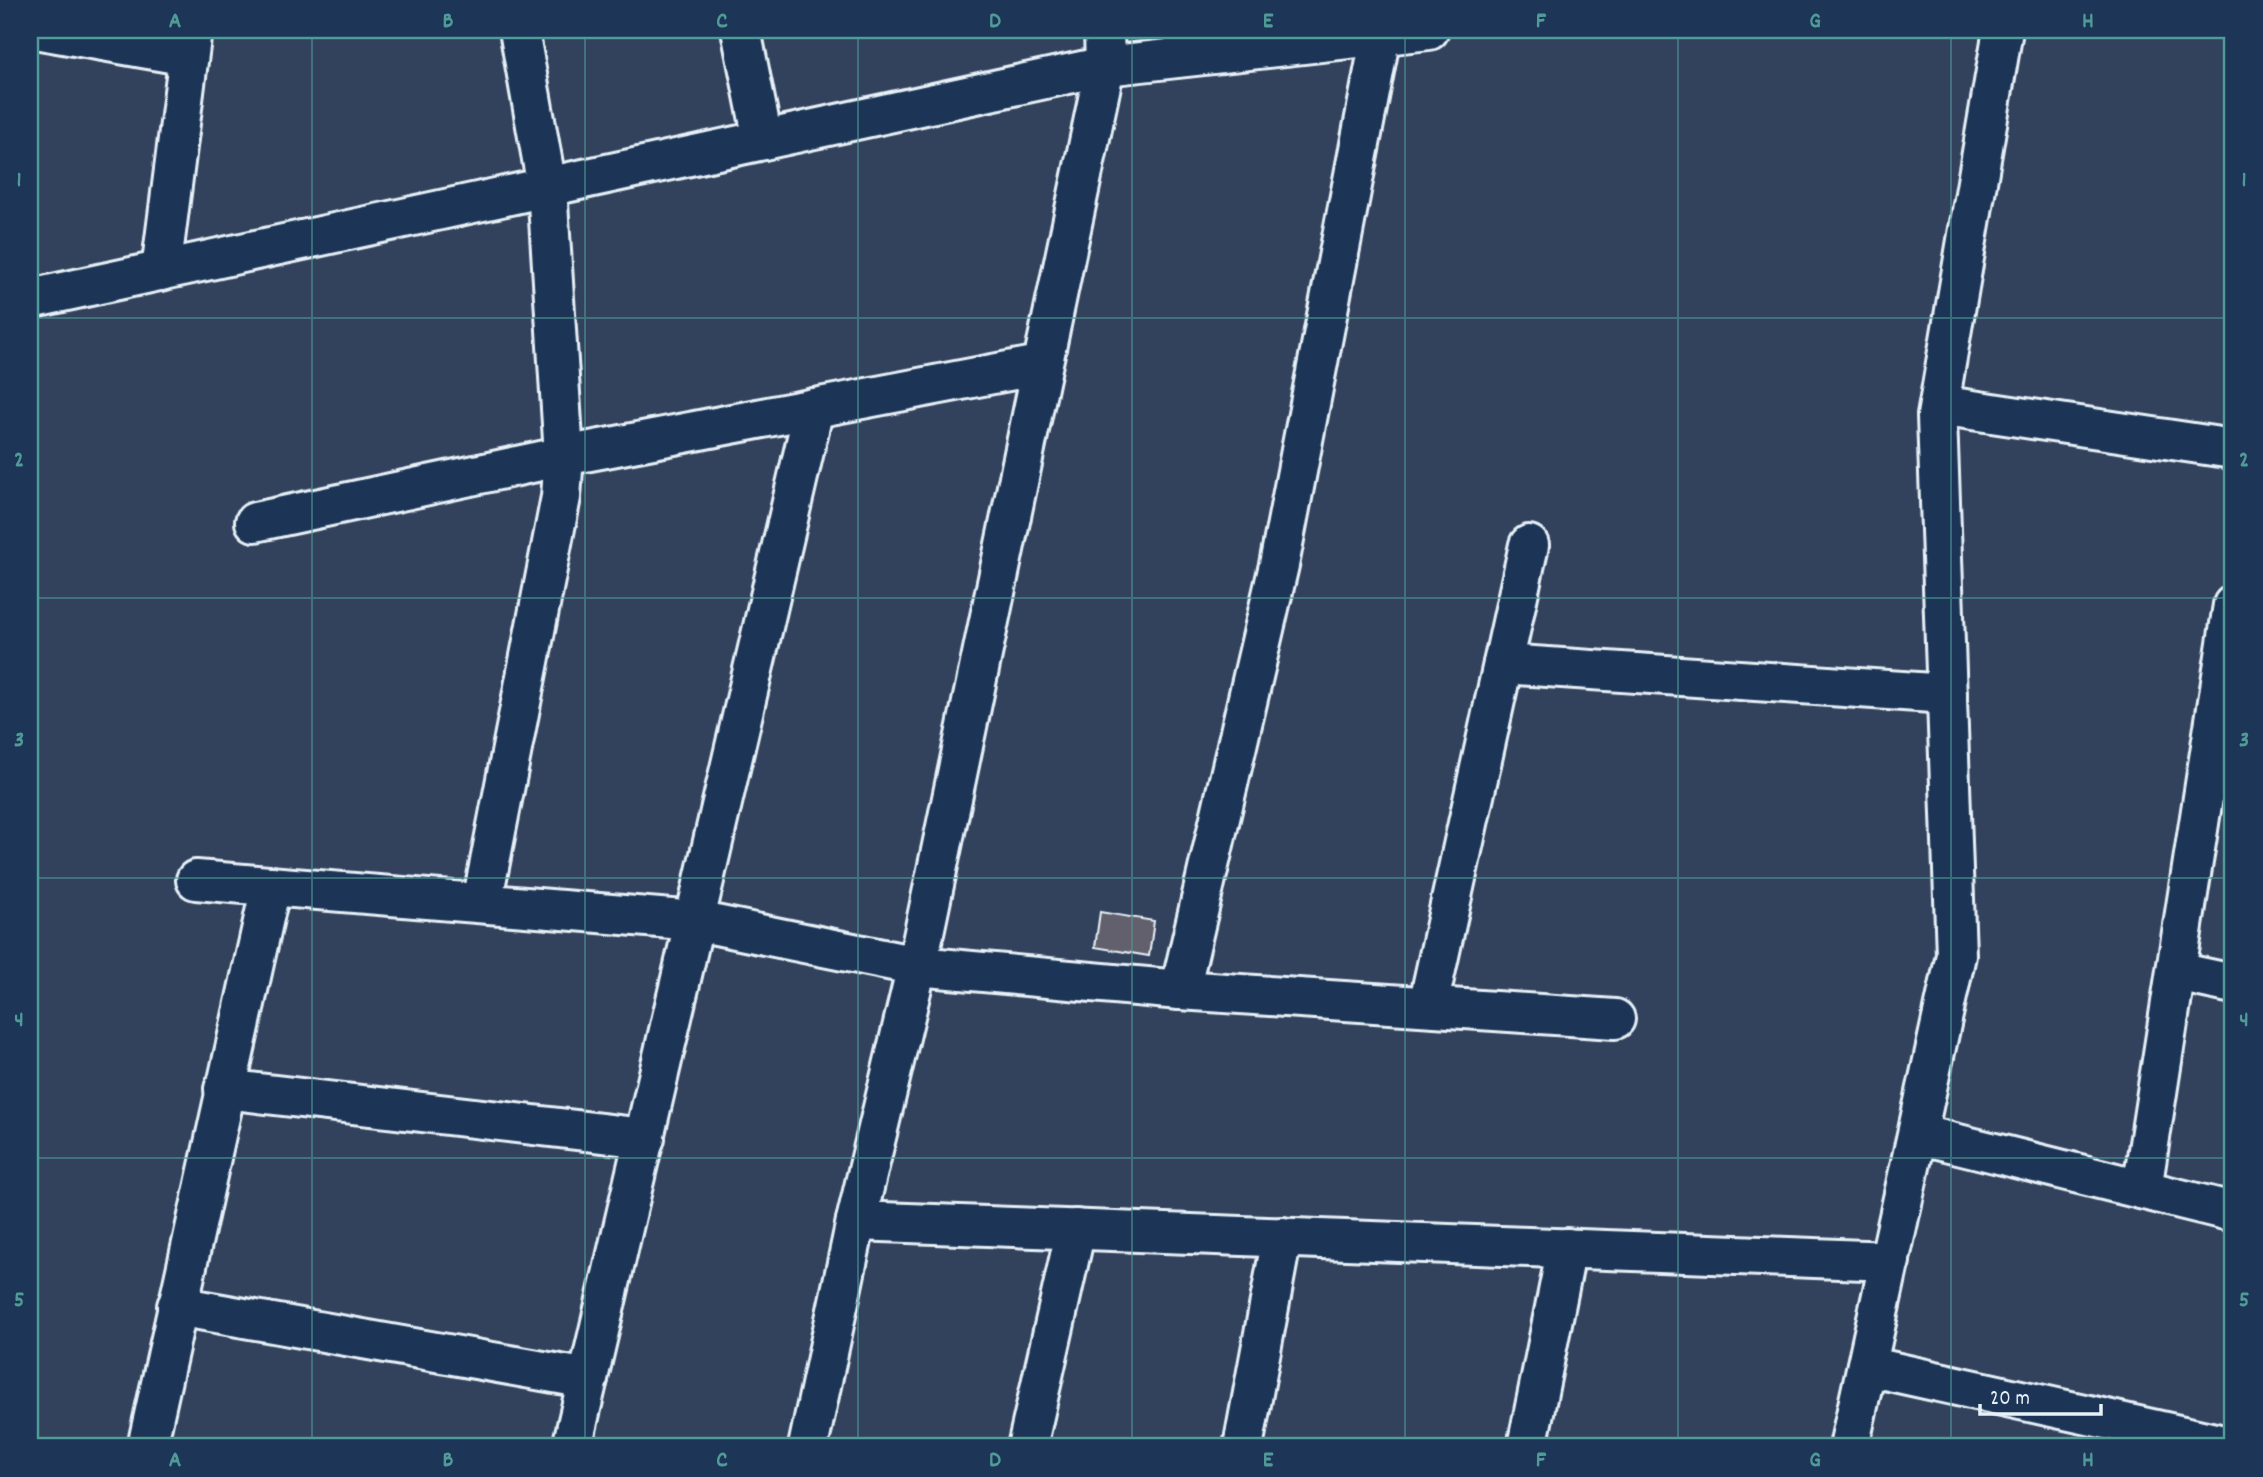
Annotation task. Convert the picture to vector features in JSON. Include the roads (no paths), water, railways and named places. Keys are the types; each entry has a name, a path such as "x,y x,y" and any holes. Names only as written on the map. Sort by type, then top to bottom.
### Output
{"street":[{"path":"41,30 190,43 161,271"},
{"path":"482,903 561,497 564,456 547,187 519,30"},
{"path":"741,30 763,140"},
{"path":"30,299 763,140 1105,48 1381,35 1429,30"},
{"path":"1849,1447 1956,955 1939,405 2003,30"},
{"path":"1180,990 1279,565 1381,35"},
{"path":"808,1447 856,1221 917,966 1105,48"},
{"path":"254,522 564,456 1040,365"},
{"path":"1939,405 2233,449"},
{"path":"572,1447 814,408"},
{"path":"1427,1006 1529,545"},
{"path":"2142,1189 2177,972 2221,764 2233,605"},
{"path":"1503,664 1947,694"},
{"path":"196,880 696,921 917,966 1180,990 1615,1019"},
{"path":"147,1447 271,886"},
{"path":"2177,972 2233,984"},
{"path":"224,1090 645,1138"},
{"path":"1918,1134 2233,1212"},
{"path":"856,1221 1890,1261"},
{"path":"1027,1447 1076,1229"},
{"path":"1243,1447 1282,1237"},
{"path":"1527,1447 1567,1248"},
{"path":"177,1307 588,1379"},
{"path":"1867,1366 2149,1438 2233,1447"}]}
